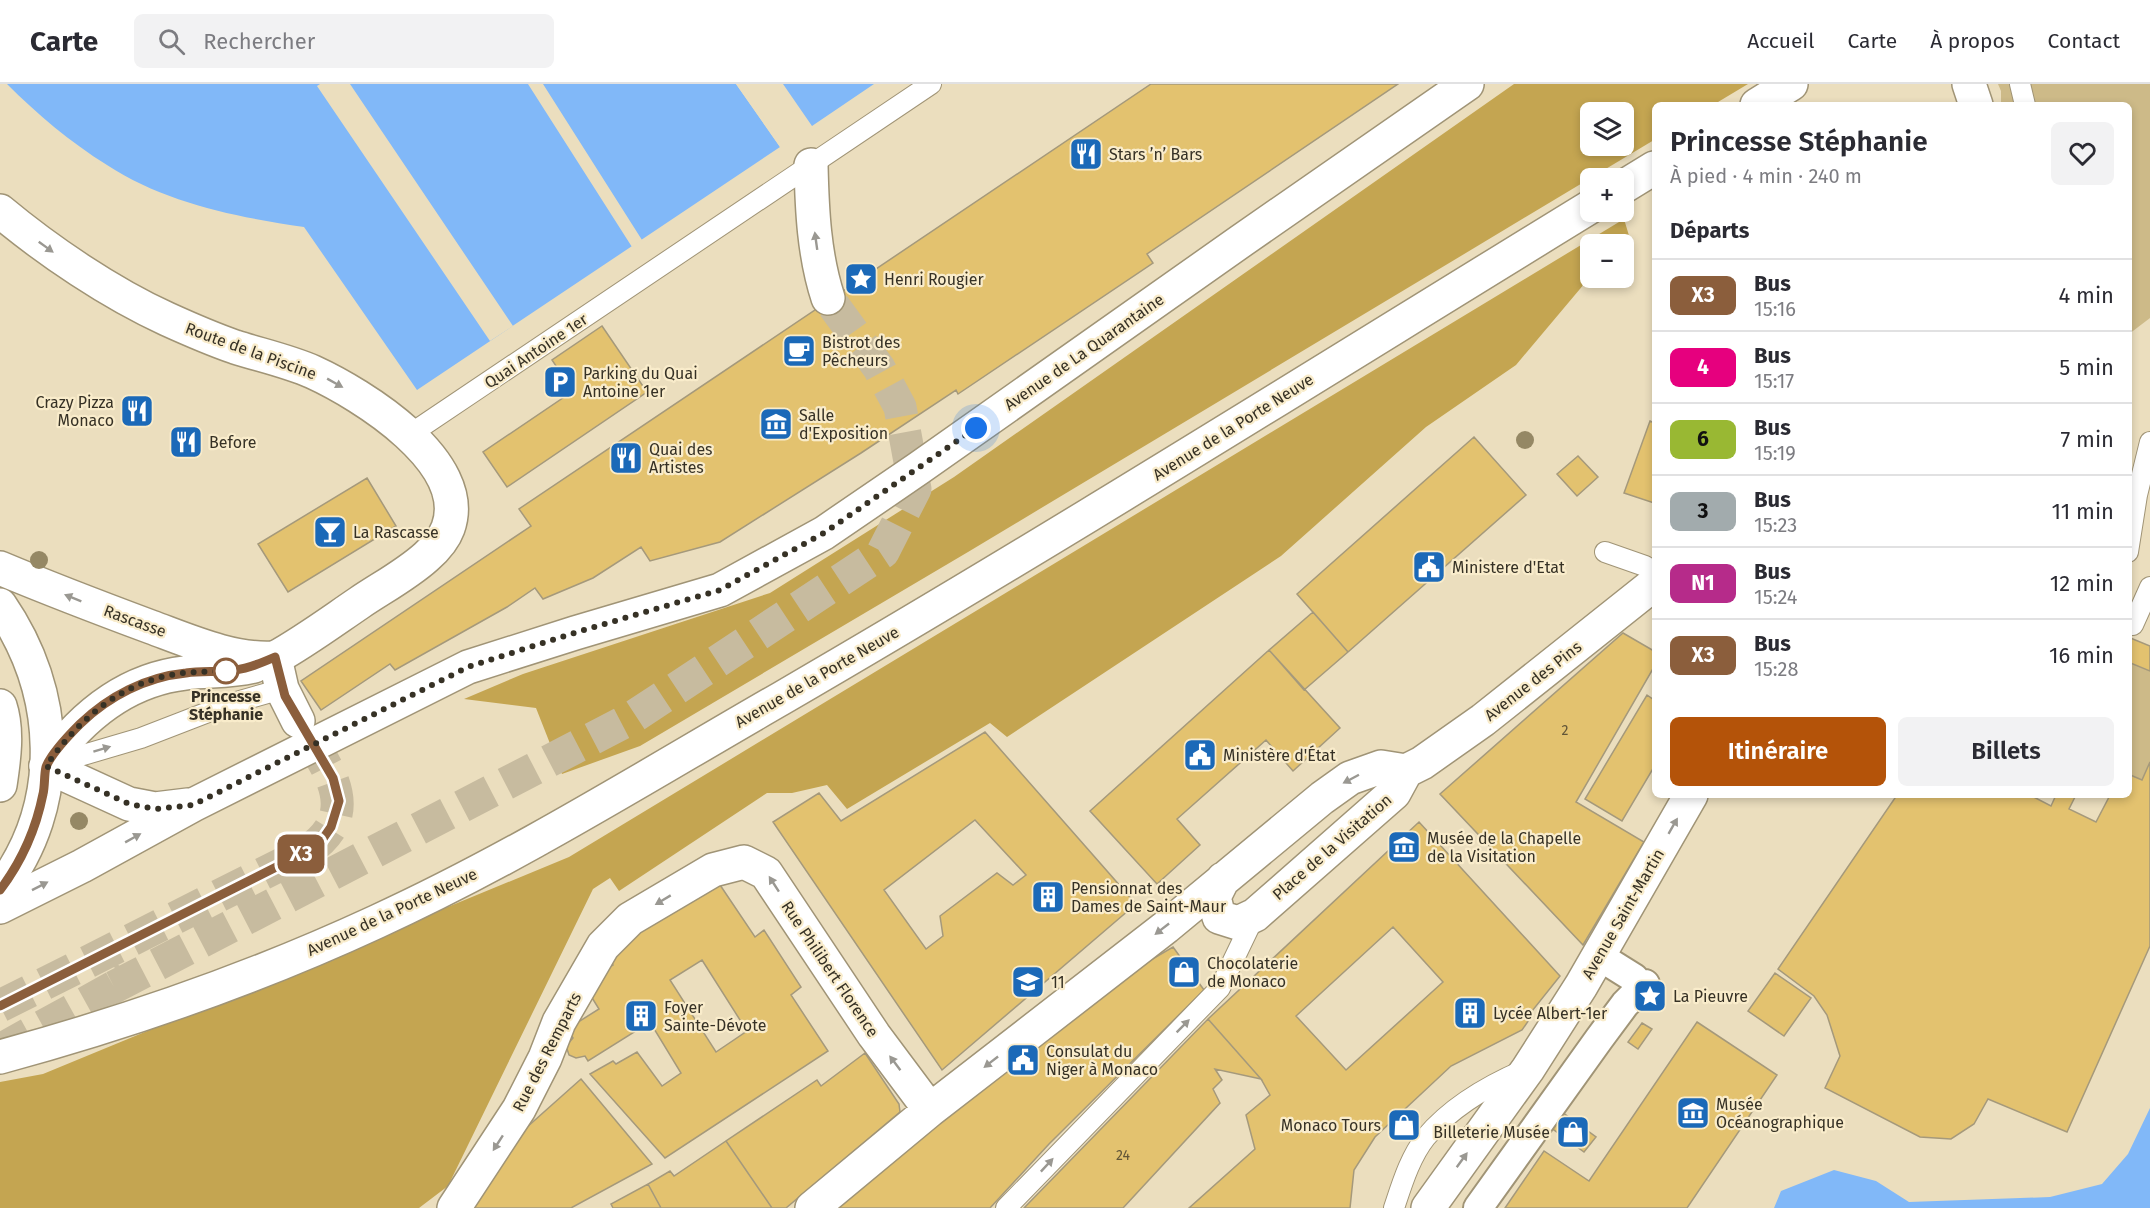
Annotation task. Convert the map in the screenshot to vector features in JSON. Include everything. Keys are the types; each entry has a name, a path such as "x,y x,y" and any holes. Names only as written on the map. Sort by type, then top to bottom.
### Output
{"street":[{"name":"Avenue de La Quarantaine","path":"0,907 82,866 193,805 468,667 720,590 824,533 1467,84"},
{"path":"1762,102 1791,84"},
{"path":"1969,84 1975,102"},
{"path":"811,165 812,214 821,274 828,298"},
{"path":"1634,180 1652,169"},
{"name":"Route de la Piscine","path":"0,211 69,263 165,319 232,346 310,370 364,401 409,435"},
{"name":"Avenue de la Porte Neuve","path":"0,1057 59,1041 196,996 279,964 378,921 510,854 961,594 1580,213"},
{"path":"46,766 74,730 118,695 166,675 198,671 240,670 275,657 414,567 443,536 450,516 451,501 449,489 434,463 409,435"},
{"name":"Rascasse","path":"0,568 167,633 249,657 260,659 275,657"},
{"name":"Avenue des Pins","path":"1406,771 1422,763 1483,720 1652,586"},
{"path":"0,605 20,637 37,678 44,707 47,736 44,792 38,819 28,844 0,890"},
{"path":"166,675 174,666 176,655 174,643 167,633"},
{"path":"275,657 282,689 298,721"},
{"path":"0,706 3,715 4,743 0,784"},
{"name":"Avenue de La Quarantaine","path":"46,766 129,804 155,809 193,805"},
{"name":"Place de la Visitation","path":"812,1208 930,1110 1166,927 1322,798 1350,778 1381,767 1406,771 1394,793 1255,915"},
{"name":"Avenue Saint-Martin","path":"1428,1208 1522,1077 1581,986 1688,798"},
{"name":"Rue Philibert Florence","path":"713,870 744,862 766,873 874,1035 930,1110"},
{"name":"Rue des Remparts","path":"454,1208 519,1109 545,1058 559,1022 603,946 630,919 713,870"},
{"path":"1223,879 1214,897 1219,917 1238,923 1255,915"},
{"path":"1478,1208 1548,1107 1625,1004 1643,985 1610,963"},
{"path":"1522,1077 1548,1107"}],"lane":[{"name":"Quai Antoine 1er","path":"409,435 931,84"},
{"path":"2020,84 2024,102"},
{"path":"2132,527 2150,442"},
{"path":"1605,552 1645,566 1652,571"},
{"path":"2133,625 2150,587"},
{"path":"46,766 141,738 229,704 282,689"},
{"path":"0,865 13,858 28,844"},
{"path":"1006,1208 1220,988 1255,915"},
{"path":"1394,1208 1407,1170 1426,1138 1454,1109 1492,1084 1522,1077"}],"shaded area":[{"path":"1514,84 1748,84 1718,102 1652,102 1652,141 1634,152 1634,102 1580,102 1580,156 1627,156 1607,168 1580,168 1580,184 640,746 562,774 536,708 464,699 523,674 770,593 954,477"},
{"path":"1998,84 2150,84 2150,318 2132,332 2132,102 2001,102 2001,91"},
{"path":"1619,222 1625,222 1628,234 1599,234"},
{"path":"1580,246 1581,288 1516,365 1426,427 1281,556 1007,737 990,723 847,809 827,785 792,793 767,793 619,891 610,878 593,889 448,1186 419,1208 0,1208 0,1082 43,1074 569,857"},
{"path":"2132,664 2150,671 2150,762 2142,780 2132,775"}],"water":[{"path":"7,84 736,84 780,147 417,390 304,227 227,213 177,199 129,178 67,137"},
{"path":"783,84 874,84 812,126"},
{"path":"2150,1108 2150,1208 1774,1208 1781,1191 1834,1170 1876,1181 1909,1202 2050,1197 2102,1184 2128,1154"}],"pier":[{"path":"320,84 350,84 513,326 490,341 317,86"},
{"path":"528,84 543,84 642,240 632,247"},
{"path":"736,84 740,84 783,145 780,147"}],"building":[{"name":"Salle d'Exposition","path":"1151,84 1398,84 1147,254 1153,263 958,394 956,390 720,542 650,561 641,547 593,578 543,599 535,588 507,607 395,670 390,664 321,710 301,681 531,526 519,509"},
{"path":"602,326 647,392 507,487 483,452 573,391 552,360"},
{"path":"1650,421 1652,422 1652,502 1624,493"},
{"path":"1474,437 1526,495 1348,652 1297,594"},
{"path":"1578,456 1598,477 1577,496 1557,474"},
{"path":"367,478 396,526 288,592 258,544"},
{"path":"1313,612 1348,652 1304,690 1269,650"},
{"path":"1623,633 1652,650 1652,670 1576,802 1644,842 1583,945 1440,794"},
{"path":"2132,639 2150,646 2150,671 2132,664"},
{"name":"Ministère d'État","path":"1269,650 1340,728 1293,771 1266,740 1177,819 1200,845 1157,884 1090,811"},
{"path":"1647,695 1652,699 1652,770 1622,821 1585,799"},
{"name":"Pensionnat des Dames de Saint-Maur","path":"985,732 1136,904 942,1070 773,822 819,793 841,821","holes":["975,820 1026,875 1013,885 997,873 940,916 943,936 926,949 884,890"]},
{"path":"2150,762 2150,946 2067,1132 1988,1099 1974,1124 1951,1139 1920,1137 1825,1088 1840,1056 1827,1015 1814,996 1778,969 1895,798 2132,798 2132,776 2142,780"},
{"path":"2036,798 2055,798 2051,806"},
{"path":"2074,798 2108,798 2096,822 2069,809"},
{"name":"Lycée Albert-1er","path":"1419,822 1560,976 1532,1011 1522,1030 1451,1066 1375,1137 1354,1170 1350,1208 1189,1208 1255,1149 1246,1115 1270,1095 1261,1079 1208,1019","holes":["1393,927 1443,982 1346,1070 1296,1016"]},
{"name":"Foyer Sainte-Dévote","path":"716,879 755,937 764,930 801,987 791,995 828,1051 665,1158 590,1074 613,1061 616,1064 637,1052 662,1086 681,1073 650,1022 588,1061 585,1056 576,1058 569,1055 566,1046 573,1038 567,1029 599,1009 586,988 587,981 613,965 606,952","holes":["702,960 747,1031 716,1052 670,980"]},
{"path":"1173,947 1204,990 1049,1144 990,1208 836,1208 1101,989"},
{"path":"1775,973 1811,998 1784,1036 1748,1011"},
{"path":"1208,1019 1261,1079 1215,1069 1222,1080 1213,1089 1220,1103 1123,1208 1024,1208"},
{"name":"Musée Océanographique","path":"1697,1022 1777,1075 1687,1208 1505,1208 1544,1151 1589,1181"},
{"path":"1642,1023 1652,1029 1638,1049 1628,1042"},
{"path":"865,1053 899,1104 900,1112 786,1208 772,1208 726,1141 817,1080 821,1086"},
{"path":"581,1079 652,1164 571,1208 462,1208 526,1128"},
{"name":"Billeterie Musée","path":"1562,1112 1596,1137 1584,1152 1550,1127"},
{"path":"726,1141 772,1208 661,1208 648,1184 670,1171 674,1176"},
{"path":"648,1184 661,1208 613,1208 611,1204"}],"tunnel":[{"path":"114,987 630,719 883,552 915,489 900,407 879,368 828,298"},
{"path":"0,1006 306,852 324,837 334,821 337,805 335,788 320,755 298,721"},
{"path":"0,1050 114,987 125,969"}],"bus line":[{"name":"X3","path":"0,890 28,844 38,819 44,792 46,766 74,730 90,715 118,695 166,675 198,671 240,670 275,657 285,696 333,778 339,801 331,827 320,843 0,1006"}],"place":[{"name":"Stars ’n’ Bars","path":"1086,154"},
{"name":"Henri Rougier","path":"861,279"},
{"name":"Bistrot des Pêcheurs","path":"799,351"},
{"name":"Parking du Quai Antoine 1er","path":"560,382"},
{"name":"Crazy Pizza Monaco","path":"137,411"},
{"name":"Salle d'Exposition","path":"776,424"},
{"name":"Before","path":"186,442"},
{"name":"Quai des Artistes","path":"626,458"},
{"name":"La Rascasse","path":"330,532"},
{"name":"Ministere d'Etat","path":"1429,567"},
{"name":"Princesse Stéphanie","path":"226,671"},
{"name":"Ministère d'État","path":"1200,755"},
{"name":"Musée de la Chapelle de la Visitation","path":"1404,847"},
{"name":"Pensionnat des Dames de Saint-Maur","path":"1048,897"},
{"name":"Chocolaterie de Monaco","path":"1184,972"},
{"name":"11","path":"1028,982"},
{"name":"La Pieuvre","path":"1650,996"},
{"name":"Lycée Albert-1er","path":"1470,1013"},
{"name":"Foyer Sainte-Dévote","path":"641,1016"},
{"name":"Consulat du Niger à Monaco","path":"1023,1060"},
{"name":"Musée Océanographique","path":"1693,1113"},
{"name":"Monaco Tours","path":"1404,1125"},
{"name":"Billeterie Musée","path":"1573,1132"}],"route":[{"path":"226,671 198,671 166,675 118,695 74,730 46,766 129,804 155,809 193,805 468,667 720,590 824,533 976,428"}]}
